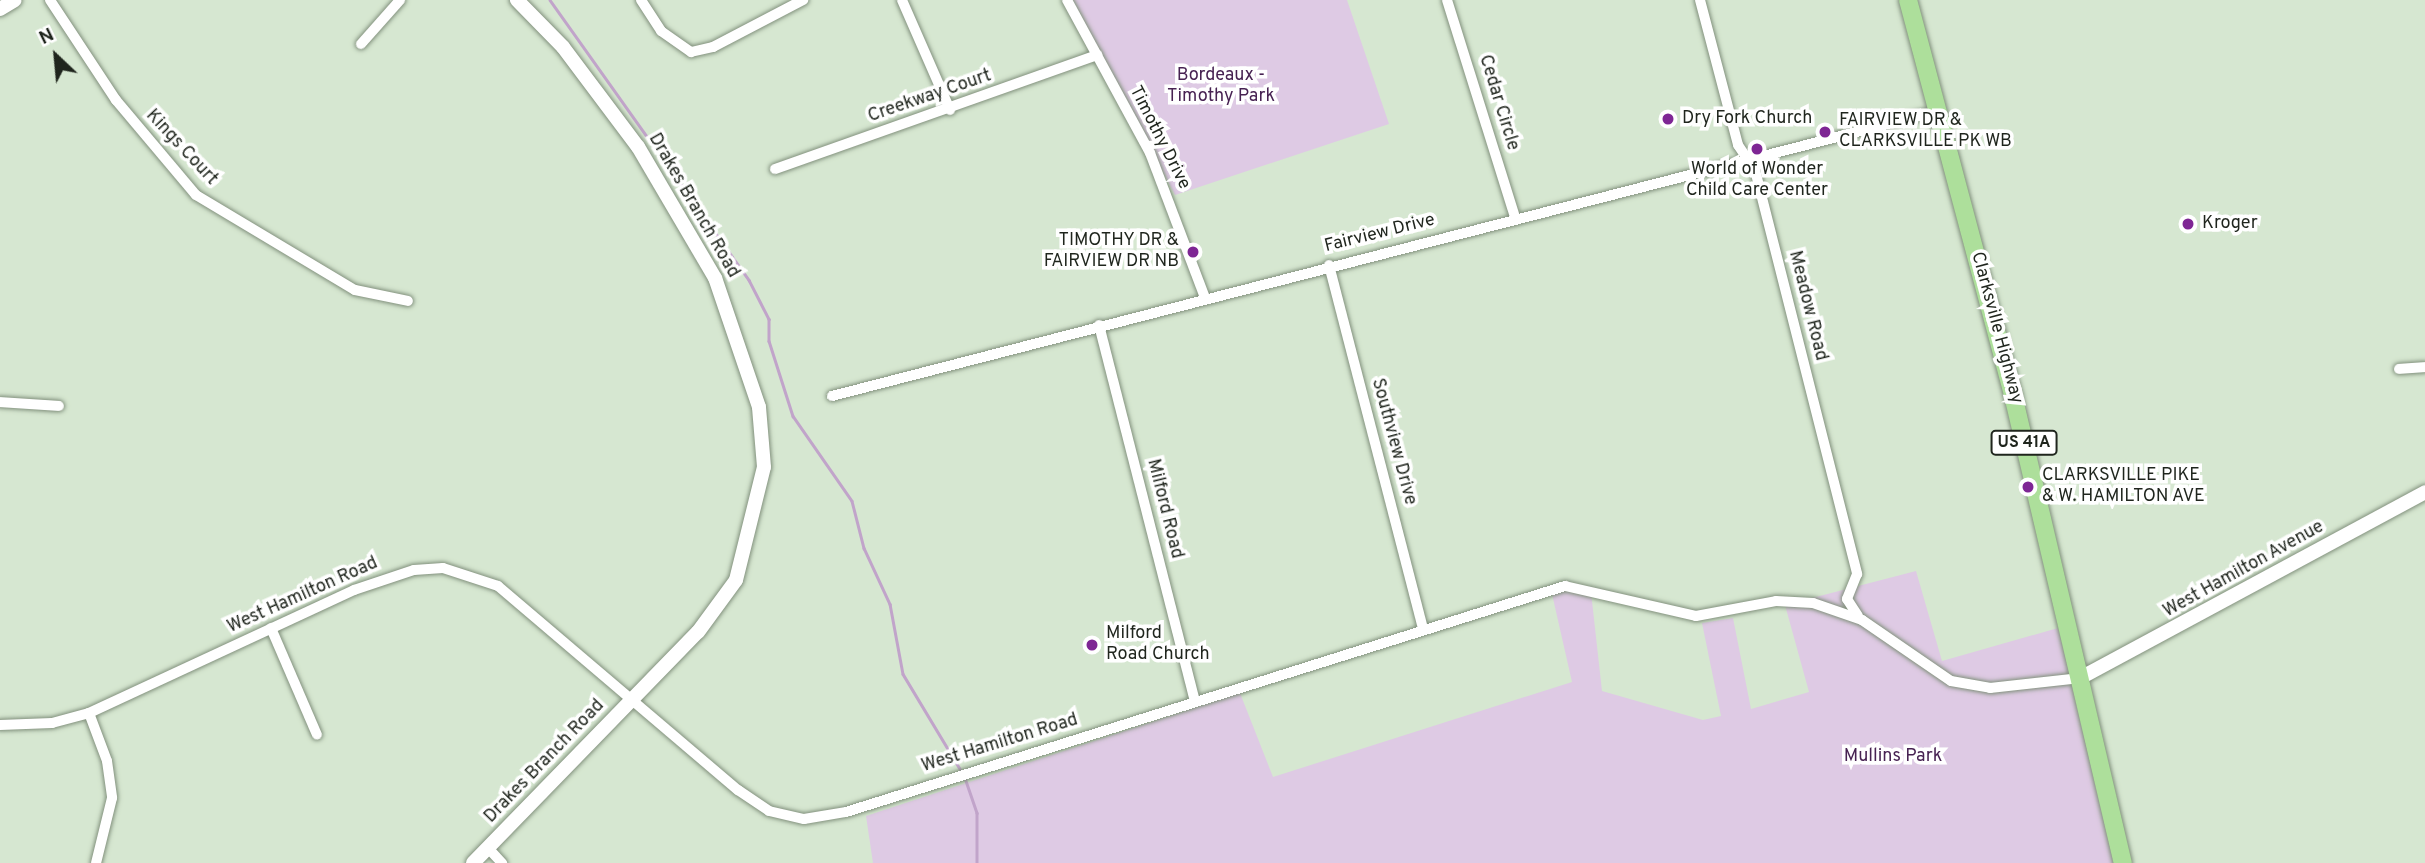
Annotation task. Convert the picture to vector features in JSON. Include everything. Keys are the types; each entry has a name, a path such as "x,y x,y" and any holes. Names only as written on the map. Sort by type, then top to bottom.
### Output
{"main road":[{"name":"Clarksville Highway","path":"1908,0 2080,678 2123,863"}],"street":[{"path":"0,9 15,0"},
{"name":"Kings Court","path":"50,0 116,100 196,195 355,290 408,301"},
{"path":"360,44 400,0"},
{"name":"Drakes Branch Road","path":"473,863 698,632 736,580 764,467 759,407 737,330 685,225 596,90 517,0"},
{"path":"641,0 661,32 691,52 713,47 803,0"},
{"path":"902,0 950,110"},
{"name":"Timothy Drive","path":"1067,0 1163,182 1205,298"},
{"name":"Cedar Circle","path":"1447,0 1515,217"},
{"name":"Meadow Road","path":"1700,0 1738,145 1749,161 1857,574 1847,599 1862,620"},
{"name":"Creekway Court","path":"775,169 950,110 1097,55"},
{"name":"Fairview Drive","path":"832,396 1515,217 1749,161 1938,111"},
{"name":"Southview Drive","path":"1329,265 1423,628"},
{"name":"Milford Road","path":"1099,325 1195,701"},
{"path":"2399,369 2425,367"},
{"path":"0,402 58,406"},
{"name":"West Hamilton Avenue","path":"2080,678 2425,492"},
{"name":"West Hamilton Road","path":"0,725 52,723 89,713 271,628 414,570 472,574 526,607 629,703 738,790 783,816 835,814 1423,628 1565,586 1696,616 1776,601 1813,603 1862,620 1951,681 1990,688 2080,678"},
{"path":"271,628 317,735"},
{"path":"89,713 107,761 112,798 96,863"},
{"path":"488,848 502,863"}],"green space":[{"name":"Bordeaux - Timothy Park","path":"1073,0 1347,0 1389,124 1175,195"},
{"name":"Mullins Park","path":"1916,571 1942,661 2058,628 2119,863 873,863 866,816 1240,693 1273,777 1572,682 1552,594 1564,591 1591,592 1602,691 1703,720 1721,716 1702,623 1733,618 1751,709 1809,692 1785,605"}],"waterway":[{"path":"550,0 749,280 769,319 769,341 793,416 852,501 864,548 890,604 903,674 962,772"},
{"path":"965,778 977,813 977,863"}],"place":[{"name":"Dry Fork Church","path":"1668,119"},
{"name":"FAIRVIEW DR & CLARKSVILLE PK WB","path":"1825,132"},
{"name":"World of Wonder Child Care Center","path":"1757,149"},
{"name":"Kroger","path":"2188,224"},
{"name":"TIMOTHY DR & FAIRVIEW DR NB","path":"1193,252"},
{"name":"CLARKSVILLE PIKE & W. HAMILTON AVE","path":"2028,487"},
{"name":"Milford Road Church","path":"1092,645"}]}
